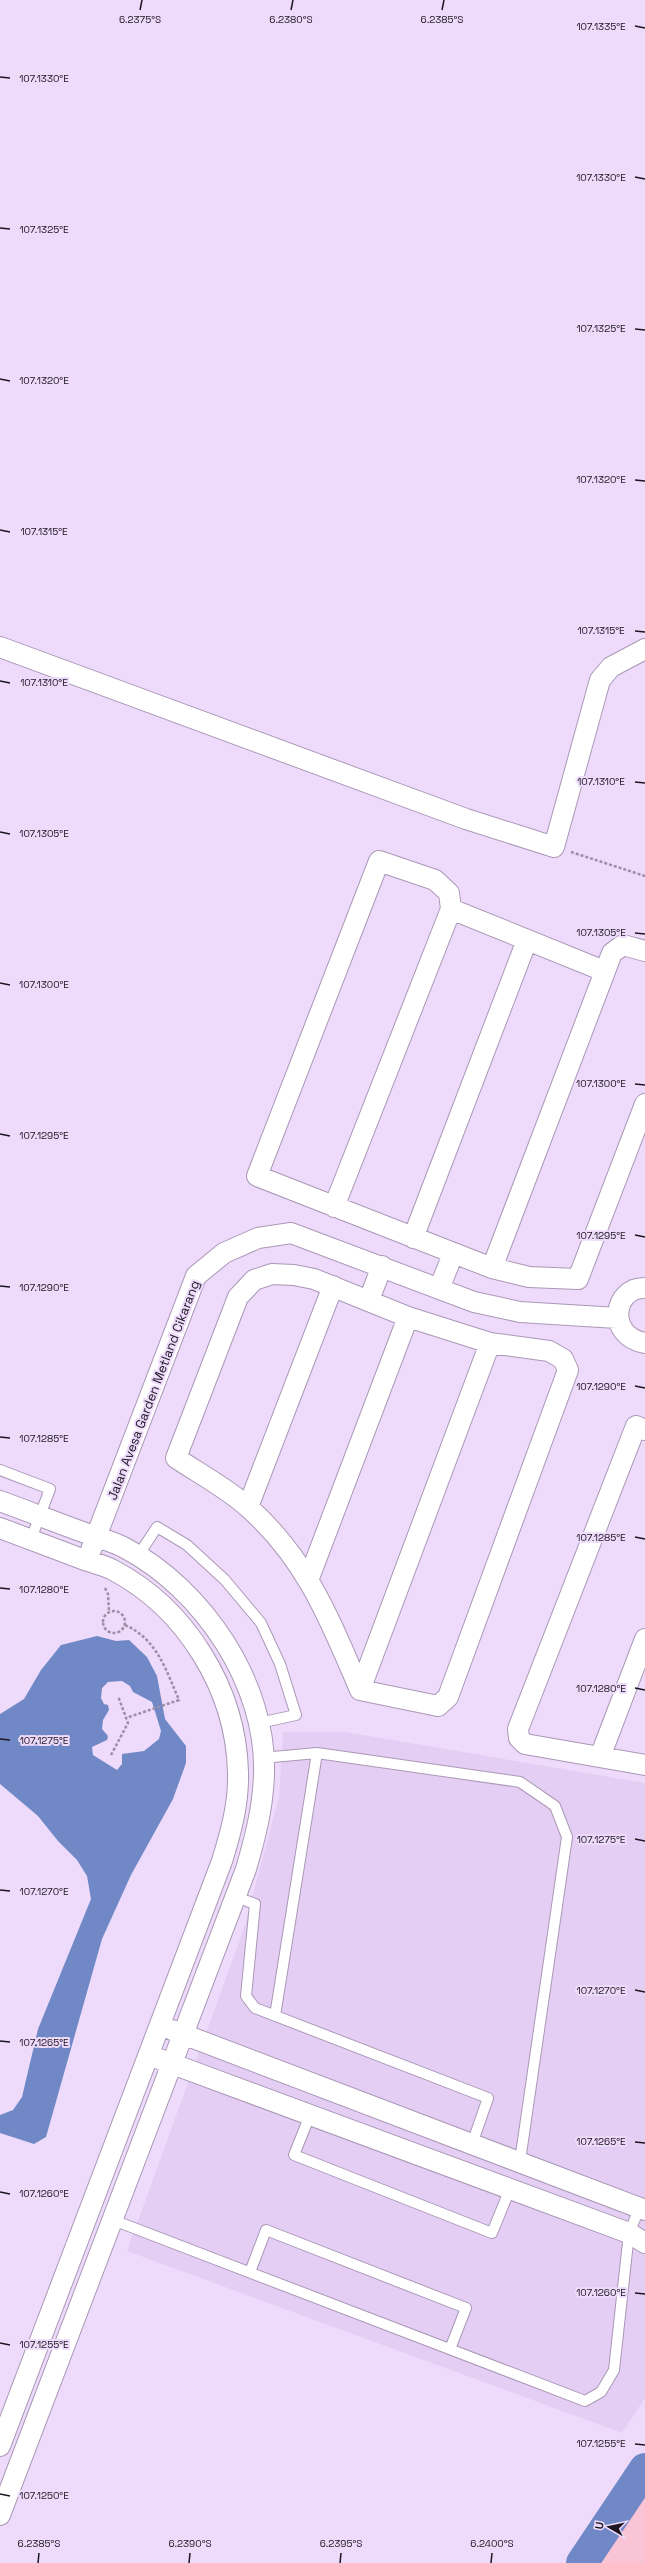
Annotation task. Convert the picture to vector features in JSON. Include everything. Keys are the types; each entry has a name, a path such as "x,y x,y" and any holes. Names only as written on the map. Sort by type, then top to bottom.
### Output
{"street":[{"path":"0,647 459,816 554,846 600,680 611,667 645,650"},
{"path":"334,1207 451,909 449,893 435,880 379,862 257,1176 334,1207 453,1254 492,1268 529,1278 578,1279 645,1104"},
{"path":"451,909 604,971"},
{"path":"413,1238 527,940"},
{"path":"492,1268 612,953 623,946 645,951"},
{"name":"Jalan Avesa Garden Metland Cikarang","path":"87,1561 196,1276 224,1253 258,1238 291,1233 382,1266 474,1302 520,1312 618,1318"},
{"path":"439,1289 453,1254"},
{"path":"369,1300 382,1266"},
{"path":"272,1274 294,1275 334,1286 408,1317 490,1343 549,1351 563,1359 568,1370 448,1697 438,1706 360,1690 331,1622 309,1578 278,1536 248,1507 176,1458 238,1297 254,1280 272,1274"},
{"path":"248,1507 334,1286"},
{"path":"645,1288 629,1292 620,1303 618,1318 623,1331 634,1340 645,1343"},
{"path":"309,1578 408,1317"},
{"path":"360,1690 490,1343"},
{"path":"645,1430 636,1426 518,1729 520,1738 525,1744 645,1765"},
{"path":"0,1500 124,1547 164,1574 197,1605 222,1638 243,1676 259,1723 264,1773 260,1821 236,1897 0,2515"},
{"path":"0,1528 113,1570 148,1594 178,1622 201,1652 220,1687 234,1729 238,1773 235,1816 222,1861 0,2446"},
{"path":"600,1757 645,1639"},
{"path":"160,2026 642,2208"},
{"path":"148,2055 510,2189 637,2238"},
{"path":"510,2189 520,2161"}],"lane":[{"path":"0,1470 50,1489 31,1539"},
{"path":"138,1556 157,1527 187,1545 220,1575 261,1623 280,1664 296,1715 259,1723"},
{"path":"275,2016 317,1753"},
{"path":"262,1758 317,1753 520,1782 555,1806 567,1837 520,2161"},
{"path":"236,1897 255,1904 246,1996 255,2008 488,2098 472,2144"},
{"path":"310,2115 294,2155 492,2233 510,2189"},
{"path":"113,2220 585,2401 601,2392 614,2370 642,2208"},
{"path":"250,2272 266,2230 466,2308 450,2349"}],"path":[{"path":"554,846 645,876"},
{"path":"125,1625 121,1631 114,1634 107,1632 103,1625 104,1618 109,1612 115,1611 120,1613 125,1625 149,1642 163,1660 179,1700 126,1718"},
{"path":"111,1755 128,1723 118,1696"}],"shaded area":[{"path":"283,1732 346,1732 645,1783 645,2398 622,2433 127,2251 243,1931 279,1797"},
{"path":"645,2464 645,2563 582,2563"}],"water":[{"path":"97,1636 116,1641 129,1640 147,1657 157,1676 165,1719 186,1746 186,1763 173,1799 131,1875 102,1939 46,2137 34,2144 0,2133 0,2115 13,2110 22,2097 38,2029 91,1899 87,1876 77,1860 58,1841 38,1816 0,1784 0,1714 24,1699 41,1670 61,1645","holes":["122,1681 130,1686 133,1692 152,1702 161,1731 159,1739 144,1751 122,1754 122,1764 117,1770 93,1755 92,1747 107,1740 108,1736 102,1729 103,1720 109,1710 108,1705 104,1704 101,1698 102,1688 108,1682"]}],"waterway":[{"path":"582,2563 645,2469"}]}
